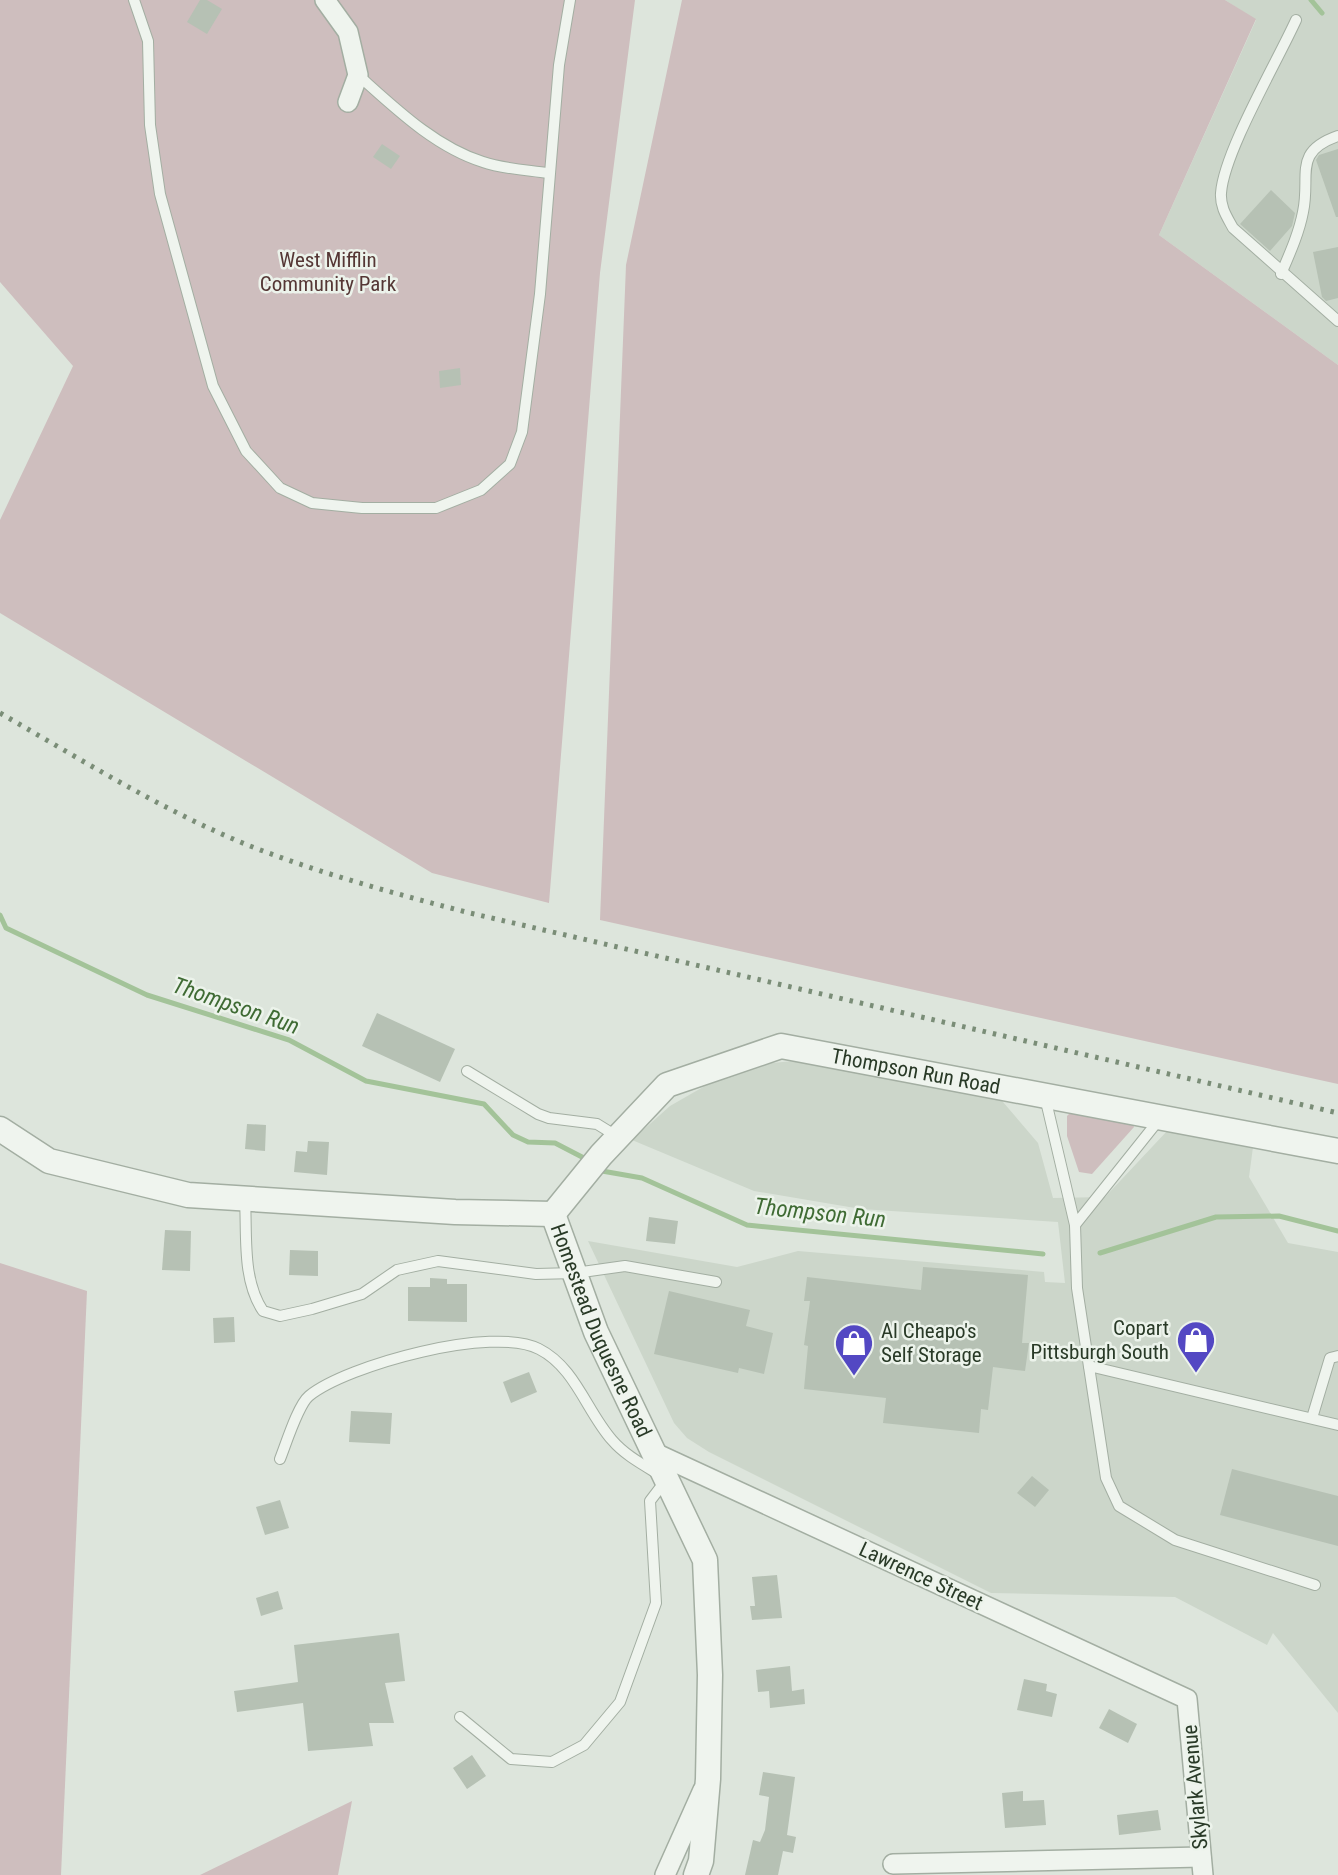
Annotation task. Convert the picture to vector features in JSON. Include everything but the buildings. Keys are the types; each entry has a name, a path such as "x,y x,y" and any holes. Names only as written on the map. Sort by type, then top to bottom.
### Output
{"street":[{"path":"325,0 348,32 358,75 348,102"},
{"name":"Thompson Run Road","path":"553,1214 618,1137 667,1085 781,1046 1338,1151"},
{"name":"Homestead Duquesne Road","path":"0,1129 49,1161 187,1195 553,1214 596,1332 705,1560 710,1675 708,1779 701,1861 696,1875"},
{"name":"Lawrence Street","path":"655,1453 1187,1699"},
{"name":"Skylark Avenue","path":"1187,1699 1202,1866"},
{"path":"665,1875 708,1779"},
{"path":"893,1864 1202,1866"}],"lane":[{"path":"134,0 148,41 150,125 160,194 213,386 246,451 280,488 312,503 362,508 436,508 481,490 510,464 522,432 540,294 559,65 570,0"},
{"path":"1296,20 1237,143 1224,178 1221,196 1224,213 1233,228 1281,274 1338,321"},
{"path":"358,75 396,109 453,150 485,163 548,173"},
{"path":"1281,274 1304,210 1307,159 1322,142 1338,136"},
{"path":"467,1071 538,1114 549,1118 597,1124 618,1137"},
{"path":"1044,1096 1075,1225 1077,1288 1106,1478 1119,1506 1175,1540 1315,1585"},
{"path":"1075,1225 1160,1117"},
{"path":"245,1199 248,1263 255,1298 263,1311 280,1316 362,1294 397,1270 438,1261 536,1274 575,1273 625,1266 716,1282"},
{"path":"280,1459 306,1398 337,1378 398,1357 437,1349 462,1344 511,1343 537,1348 556,1360 612,1440 632,1457 667,1479 650,1501 656,1604 620,1702 584,1745 552,1762 511,1759 460,1717"},
{"path":"1312,1418 1325,1369 1330,1359 1338,1356"},
{"path":"1089,1366 1338,1425"}],"shaded area":[{"path":"1225,0 1338,0 1338,365 1159,235 1256,20"},
{"name":"Copart Pittsburgh South","path":"804,1060 997,1095 1038,1143 1053,1198 1105,1197 1168,1130 1253,1147 1249,1177 1288,1243 1338,1252 1338,1713 1273,1633 1267,1645 1175,1597 991,1593 709,1452 687,1438 674,1423 588,1241 737,1267 798,1251 1044,1272 1045,1282 1065,1283 1058,1222 861,1209 754,1191 632,1140 670,1106 731,1071 761,1064"}],"green space":[{"name":"West Mifflin Community Park","path":"0,0 635,0 600,273 549,903 432,873 0,613 0,520 73,366 0,282"},
{"path":"682,0 1225,0 1256,19 1159,235 1338,365 1338,1084 600,920 626,265"},
{"path":"1074,1109 1130,1116 1134,1127 1092,1174 1079,1172 1067,1136 1067,1116"},
{"path":"0,1263 87,1291 61,1875 0,1875"},
{"path":"352,1801 338,1875 200,1875"}],"waterway":[{"path":"1311,0 1322,13"},
{"name":"Thompson Run","path":"0,915 6,928 147,995 289,1040 366,1081 484,1104 513,1135 528,1142 555,1143 582,1157"},
{"name":"Thompson Run","path":"602,1171 642,1178 747,1225 1043,1254"},
{"name":"Thompson Run","path":"1100,1253 1216,1217 1279,1216 1338,1231"}],"railway":[{"path":"0,713 186,817 250,846 359,883 470,913 1338,1113"}],"place":[{"name":"Copart Pittsburgh South","path":"1196,1374"},
{"name":"Al Cheapo's Self Storage","path":"854,1377"}]}
